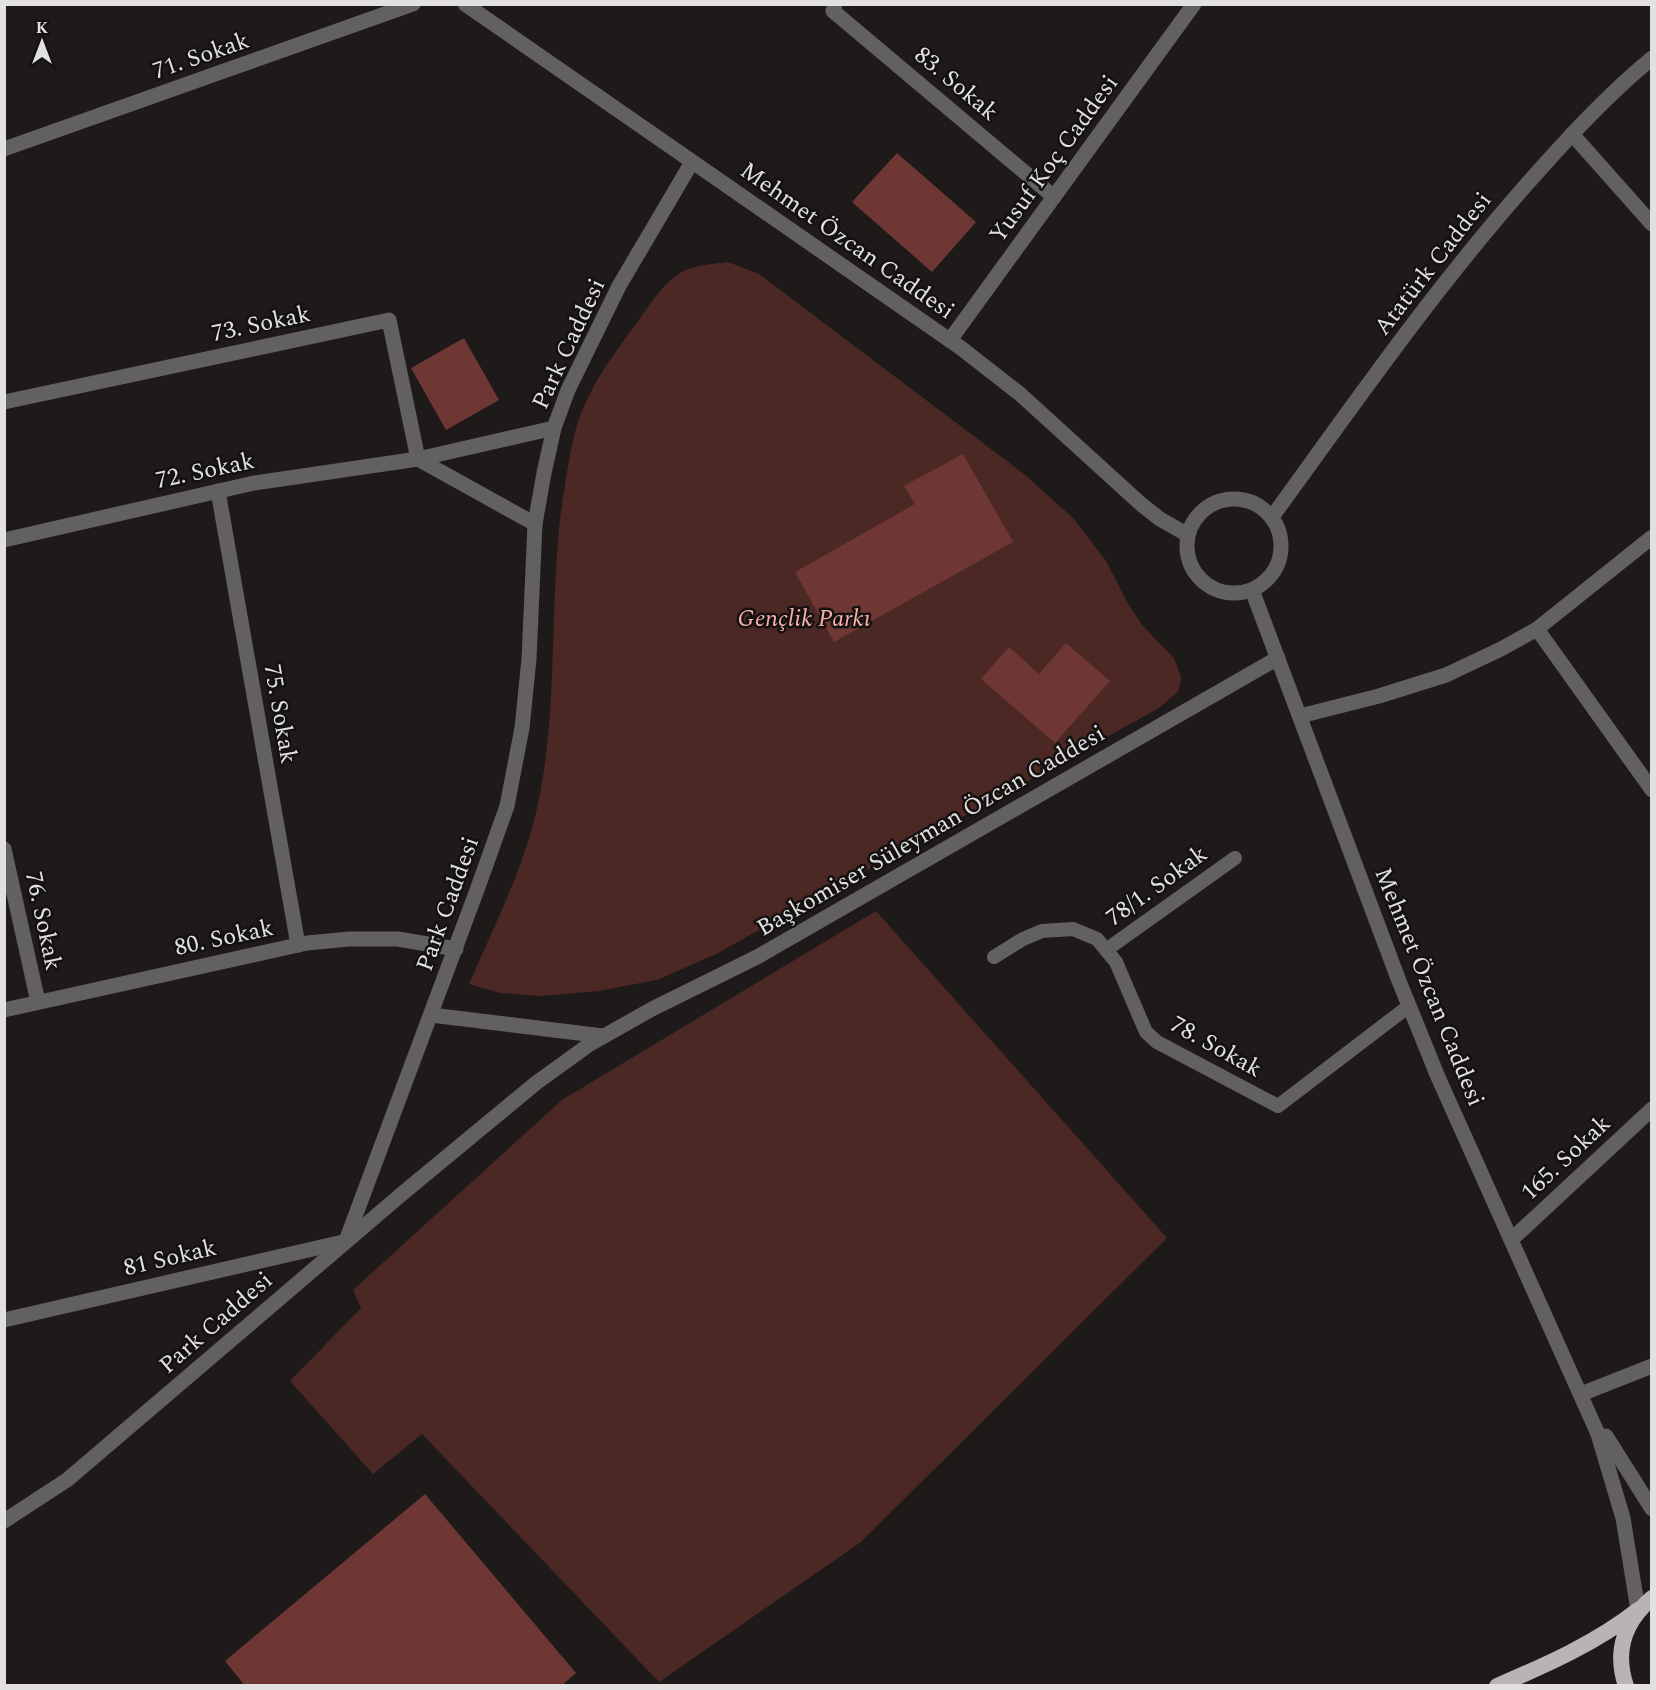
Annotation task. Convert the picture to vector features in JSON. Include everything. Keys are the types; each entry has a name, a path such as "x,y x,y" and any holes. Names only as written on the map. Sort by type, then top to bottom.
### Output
{"highway":[{"path":"1497,1686 1545,1666 1592,1641 1652,1598"},
{"path":"1626,1686 1622,1674 1621,1651 1626,1629 1638,1610"}],"street":[{"name":"71. Sokak","path":"4,149 413,4"},
{"name":"Mehmet Özcan Caddesi","path":"465,4 950,340 1020,394 1142,505 1160,519 1188,535"},
{"name":"83. Sokak","path":"836,4 833,11 1054,197"},
{"name":"Yusuf Koç Caddesi","path":"950,340 1194,4"},
{"name":"Atatürk Caddesi","path":"1272,517 1400,340 1489,227 1572,134 1625,81 1652,58"},
{"path":"1572,134 1652,224"},
{"name":"Park Caddesi","path":"4,1521 67,1480 346,1241 456,949 507,806 522,728 529,658 535,524 554,428 568,390 619,286 692,162"},
{"name":"73. Sokak","path":"4,402 389,320 418,459"},
{"name":"72. Sokak","path":"4,540 254,483 418,459 554,428"},
{"path":"418,459 535,524"},
{"name":"75. Sokak","path":"218,491 298,945"},
{"path":"1228,499 1244,500 1259,506 1272,517 1280,532 1282,548 1279,564 1270,578 1252,590 1226,593 1212,588 1200,579 1191,567 1187,553 1188,535 1192,524 1201,512 1228,499"},
{"path":"1300,717 1446,675 1538,629 1652,537"},
{"name":"Mehmet Özcan Caddesi","path":"1252,590 1438,1077 1598,1434 1623,1518 1638,1610"},
{"path":"1538,629 1652,790"},
{"name":"Başkomiser Süleyman Özcan Caddesi","path":"346,1241 536,1083 590,1044 652,1009 757,957 1278,658"},
{"name":"76. Sokak","path":"4,849 38,1002"},
{"name":"80. Sokak","path":"4,1010 298,945 349,939 398,939 456,949"},
{"path":"431,1015 603,1036"},
{"name":"165. Sokak","path":"1511,1240 1644,1124 1652,1109"},
{"name":"81 Sokak","path":"4,1320 346,1241"},
{"path":"1581,1395 1652,1366"},
{"name":"Mehmet Özcan Caddesi","path":"1581,1395 1628,1475 1652,1509"}],"lane":[{"name":"78/1. Sokak","path":"1106,951 1235,858"},
{"name":"78. Sokak","path":"994,957 1023,939 1042,931 1073,929 1097,939 1116,962 1146,1032 1157,1042 1278,1106 1409,1006"}],"green space":[{"name":"Gençlik Parkı","path":"728,262 759,274 1024,474 1074,519 1106,561 1142,625 1174,658 1181,677 1179,691 1159,708 716,954 657,980 598,991 541,996 500,993 469,984 500,915 528,843 540,794 550,716 560,518 571,451 581,413 607,365 666,284 691,268"},
{"path":"876,911 1167,1238 861,1542 659,1682 422,1434 373,1474 290,1381 361,1308 353,1290 562,1100"}],"building":[{"path":"897,153 976,222 932,272 852,202"},
{"path":"464,338 499,400 446,430 411,368"},
{"path":"963,454 1013,542 834,642 795,572 915,504 904,486"},
{"path":"1066,643 1110,681 1055,743 981,679 1009,647 1039,674"},
{"path":"425,1494 576,1673 561,1686 245,1686 225,1661"}]}
